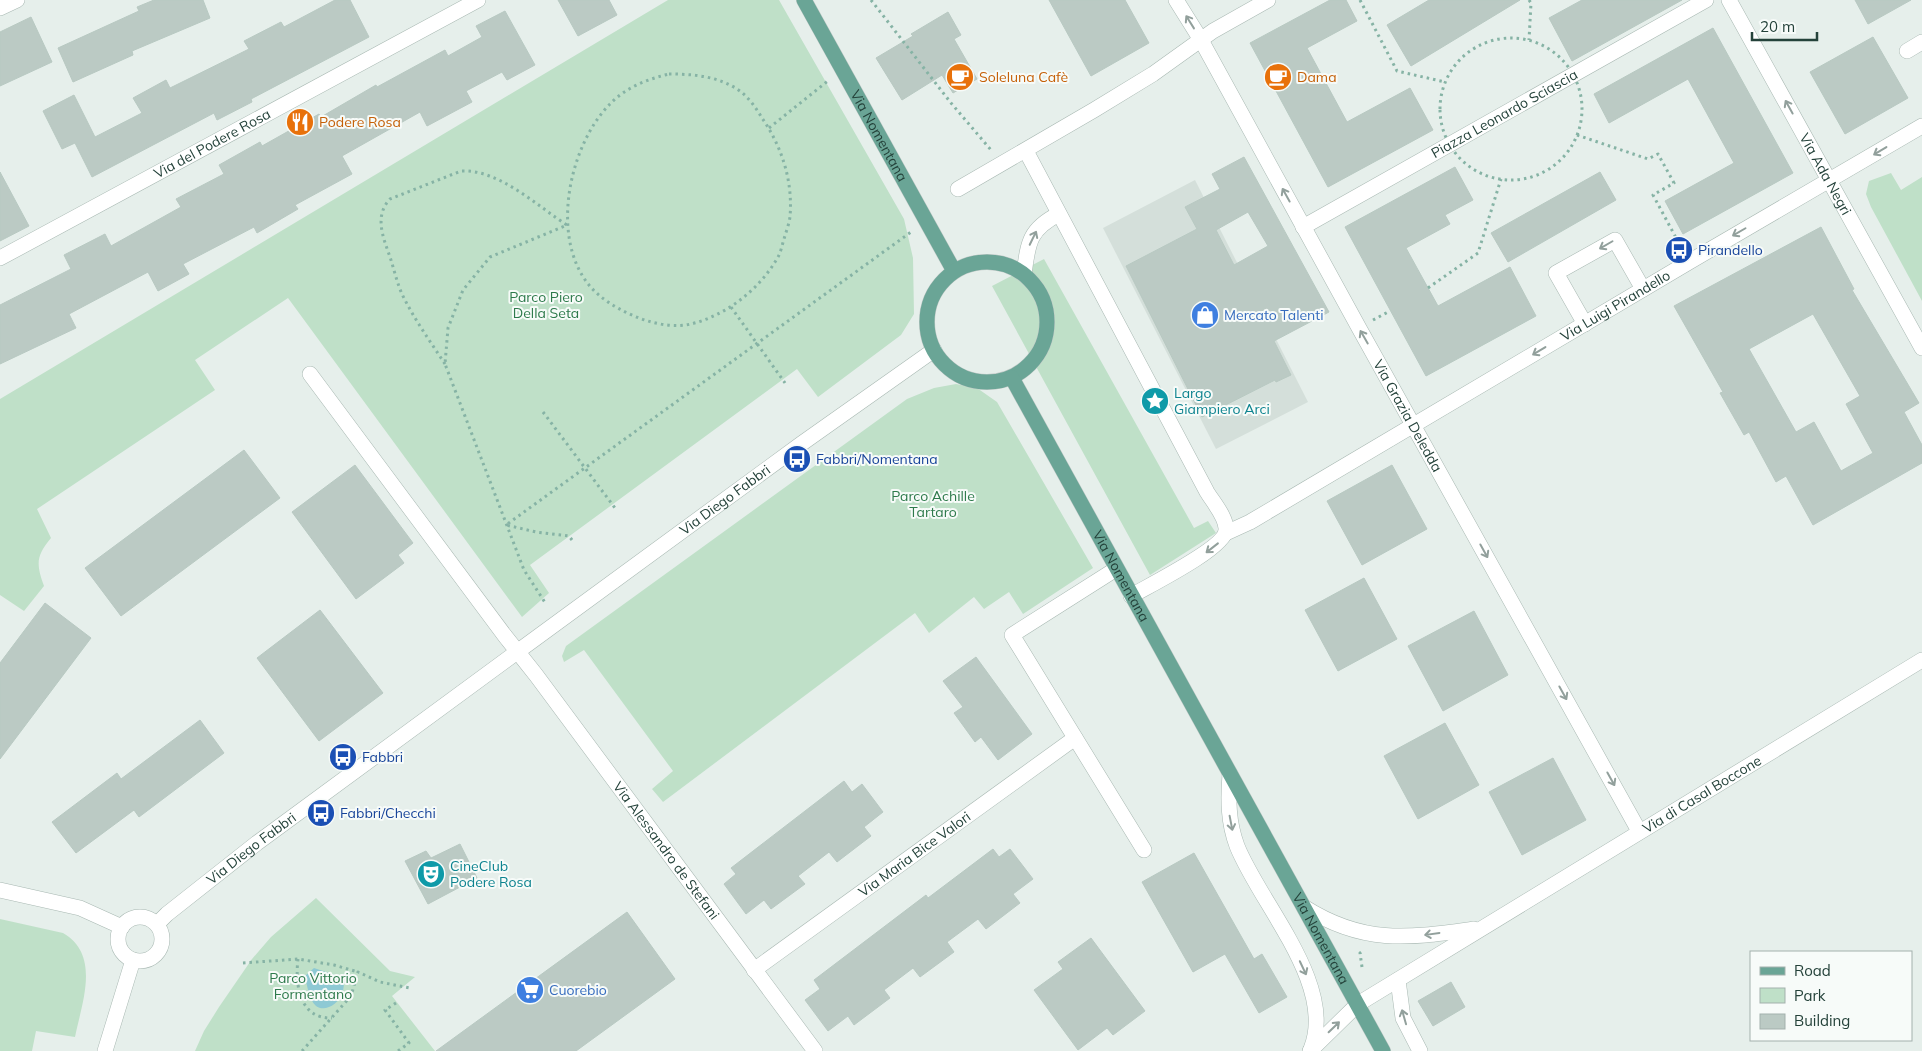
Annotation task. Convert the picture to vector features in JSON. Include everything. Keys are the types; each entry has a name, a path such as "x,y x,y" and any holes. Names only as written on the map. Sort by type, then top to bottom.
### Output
{"main road":[{"name":"Via Nomentana","path":"804,0 954,271"},
{"path":"983,262 1004,265 1024,274 1034,284 1042,297 1046,310 1048,325 1039,353 1030,364 1012,378 992,382 977,382 951,370 934,350 928,334 930,305 936,292 954,271 983,262"},
{"name":"Via Nomentana","path":"1012,378 1116,570 1383,1051"}],"street":[{"path":"0,8 17,0"},
{"name":"Via del Podere Rosa","path":"0,258 478,0"},
{"name":"Via Grazia Deledda","path":"1176,0 1201,40 1639,831"},
{"path":"958,189 1026,151 1153,74 1213,31 1268,0"},
{"name":"Piazza Leonardo Sciascia","path":"1303,227 1706,0"},
{"name":"Via Ada Negri","path":"1730,0 1922,348"},
{"path":"1907,51 1922,42"},
{"name":"Via Luigi Pirandello","path":"1131,596 1200,556 1216,544 1226,533 1250,522 1922,126"},
{"path":"1026,151 1224,523 1226,533"},
{"path":"1024,274 1027,251 1033,235 1044,221 1059,214"},
{"path":"1585,324 1556,274 1615,240 1643,289"},
{"name":"Via Diego Fabbri","path":"157,924 249,849 801,444 934,350"},
{"path":"310,374 517,652"},
{"path":"1116,570 1012,635 1144,850"},
{"name":"Via Alessandro de Stefani","path":"517,652 546,688 815,1051"},
{"name":"Via di Casal Boccone","path":"1310,1051 1358,1004 1922,660"},
{"name":"Via Maria Bice Valori","path":"754,970 1075,738"},
{"path":"1230,774 1229,815 1237,846 1245,864 1299,960 1312,989 1317,1019 1316,1036 1310,1051"},
{"path":"0,890 80,908 122,928"},
{"name":"Via di Casal Boccone","path":"1304,907 1337,925 1354,931 1383,936 1422,936 1480,928"},
{"path":"138,917 150,919 157,924 162,939 157,953 150,959 133,960 127,957 121,949 119,936 122,928 128,921 138,917"},
{"path":"105,1051 133,960"},
{"path":"1398,980 1403,1018 1420,1051"}],"path":[{"path":"870,0 951,103 1003,164"},
{"path":"1360,0 1397,71 1445,82"},
{"path":"1529,0 1529,40"},
{"path":"769,128 842,70"},
{"path":"669,74 705,76 722,81 739,90 754,106 769,128 782,155 789,182 790,218 779,256 756,288 731,307 690,324 659,324 627,314 599,296 582,276 570,247 567,225 568,191 581,149 595,122 612,101 650,78 669,74"},
{"path":"1577,135 1648,159 1658,154 1674,183 1654,195 1689,262"},
{"path":"546,604 524,570 446,364 420,328 401,292 381,224 384,206 390,199 461,171 473,170 520,191 567,225"},
{"path":"1428,288 1478,253 1501,179"},
{"path":"446,364 448,328 463,290 490,256 567,225"},
{"path":"506,525 911,232"},
{"path":"731,307 785,383"},
{"path":"543,412 615,508"},
{"path":"506,525 536,532 570,536 572,540"},
{"path":"298,959 296,976 300,994 306,1007 314,1015 322,1018 332,1018"},
{"path":"243,963 298,959 334,965 358,972 380,982 410,988"},
{"path":"302,1051 351,996 358,972"},
{"path":"398,1051 409,1043 385,1010 399,1001"}],"shaded area":[{"name":"Mercato Talenti","path":"1195,180 1308,402 1216,449 1103,228"}],"green space":[{"name":"Parco Piero Della Seta","path":"668,0 779,0 904,219 913,258 914,314 901,335 818,397 797,369 530,565 549,593 522,617 288,298 195,360 215,390 37,509 51,538 42,550 39,560 44,586 24,611 0,595 0,399"},
{"path":"1891,173 1901,190 1922,177 1922,301 1871,207 1866,194 1869,181"},
{"path":"1044,259 1194,528 1208,521 1216,533 1150,575 992,286"},
{"name":"Parco Achille Tartaro","path":"956,384 977,388 997,402 1093,568 1023,614 1009,592 984,609 974,597 929,633 915,613 663,802 652,789 673,771 584,650 564,662 562,656 566,646 907,399 934,388"},
{"name":"Parco Vittorio Formentano","path":"316,898 390,971 415,977 392,996 435,1051 195,1051 204,1031 252,959 271,937"},
{"path":"0,919 63,933 75,942 82,954 86,980 75,1037 36,1031 32,1051 0,1051"}],"water":[{"path":"314,968 344,978 340,997 335,1004 327,1008 316,1006 310,996 305,976"}],"building":[{"path":"154,0 203,0 210,18 132,51 133,55 73,82 58,48 139,11 137,7"},
{"path":"335,0 350,0 369,37 251,99 252,102 217,120 214,113 92,177 75,143 62,149 43,111 74,95 95,137 142,113 133,98 166,80 170,88 249,49 244,41 281,22 284,27"},
{"path":"558,0 609,0 617,15 578,36"},
{"path":"1049,0 1125,0 1149,43 1091,76"},
{"path":"1330,0 1346,0 1357,21 1307,48 1347,122 1410,88 1433,130 1328,187 1250,43"},
{"path":"1429,0 1520,0 1411,66 1387,25"},
{"path":"1582,0 1682,0 1572,61 1549,18"},
{"path":"1855,0 1911,0 1868,24"},
{"path":"505,11 535,65 507,80 502,72 466,91 472,102 427,126 420,112 342,156 352,174 295,205 298,209 257,233 254,227 183,264 189,274 158,291 148,272 69,314 76,328 0,364 0,305 71,269 64,255 105,234 111,246 181,207 176,199 224,174 219,165 260,142 262,146 319,114 321,117 376,85 377,87 445,50 448,56 482,37 476,26"},
{"path":"948,12 961,35 954,39 977,79 953,93 942,75 902,100 876,58"},
{"path":"31,17 52,62 0,86 0,32"},
{"path":"1713,28 1793,173 1683,234 1665,201 1734,163 1688,79 1609,123 1594,94"},
{"path":"1873,37 1908,98 1845,134 1810,72"},
{"name":"Mercato Talenti","path":"1244,157 1329,312 1274,341 1291,375 1276,382 1275,380 1202,417 1126,266 1197,229 1185,207 1220,189 1212,174","holes":["1248,212 1268,246 1234,265 1216,230"]},
{"path":"1455,167 1473,200 1445,215 1450,224 1406,248 1438,306 1510,267 1536,316 1426,376 1345,227"},
{"path":"0,172 29,226 0,241"},
{"path":"1600,172 1616,200 1508,262 1491,233"},
{"path":"1821,227 1854,289 1852,290 1919,403 1904,412 1922,445 1922,463 1813,525 1786,476 1776,482 1749,432 1744,435 1720,393 1723,392 1674,306","holes":["1813,314 1860,396 1846,404 1873,453 1841,471 1814,422 1796,432 1749,349"]},
{"path":"244,450 280,498 121,616 85,568"},
{"path":"355,465 413,543 398,555 404,563 356,599 292,512"},
{"path":"1392,465 1427,529 1362,565 1327,501"},
{"path":"1364,578 1397,639 1338,671 1305,610"},
{"path":"45,603 91,638 0,759 0,663"},
{"path":"320,610 383,693 319,741 257,658"},
{"path":"1474,611 1508,675 1443,711 1408,646"},
{"path":"976,657 1032,734 998,760 981,737 975,742 954,713 963,707 943,681"},
{"path":"200,720 224,753 139,817 134,810 76,853 52,822 117,773 121,779"},
{"path":"1445,723 1479,785 1418,819 1384,756"},
{"path":"1553,758 1586,820 1522,855 1489,792"},
{"path":"844,781 852,792 862,784 883,812 864,827 871,836 837,862 829,852 798,876 805,884 771,909 764,900 746,914 724,884 736,874 731,868"},
{"path":"460,844 477,878 428,904 405,861 426,851 431,858"},
{"path":"993,849 999,857 1010,849 1033,879 1013,894 1020,903 986,929 978,919 947,942 954,952 920,977 913,968 884,990 890,998 854,1025 848,1016 828,1031 805,1000 820,989 814,980 926,895 928,898"},
{"path":"1194,853 1254,959 1262,954 1287,997 1259,1013 1225,954 1193,972 1142,882"},
{"path":"627,912 675,979 576,1051 436,1051"},
{"path":"1091,938 1145,1011 1113,1035 1107,1028 1078,1050 1034,990 1063,969 1058,962"},
{"path":"1451,982 1465,1007 1433,1026 1418,1001"}],"place":[{"name":"Soleluna Cafè","path":"960,77"},
{"name":"Dama","path":"1278,77"},
{"name":"Podere Rosa","path":"300,122"},
{"name":"Pirandello","path":"1679,250"},
{"name":"Mercato Talenti","path":"1205,315"},
{"name":"Largo Giampiero Arci","path":"1155,401"},
{"name":"Fabbri/Nomentana","path":"797,459"},
{"name":"Fabbri","path":"343,757"},
{"name":"Fabbri/Checchi","path":"321,813"},
{"name":"CineClub Podere Rosa","path":"431,874"},
{"name":"Cuorebio","path":"530,990"}]}
